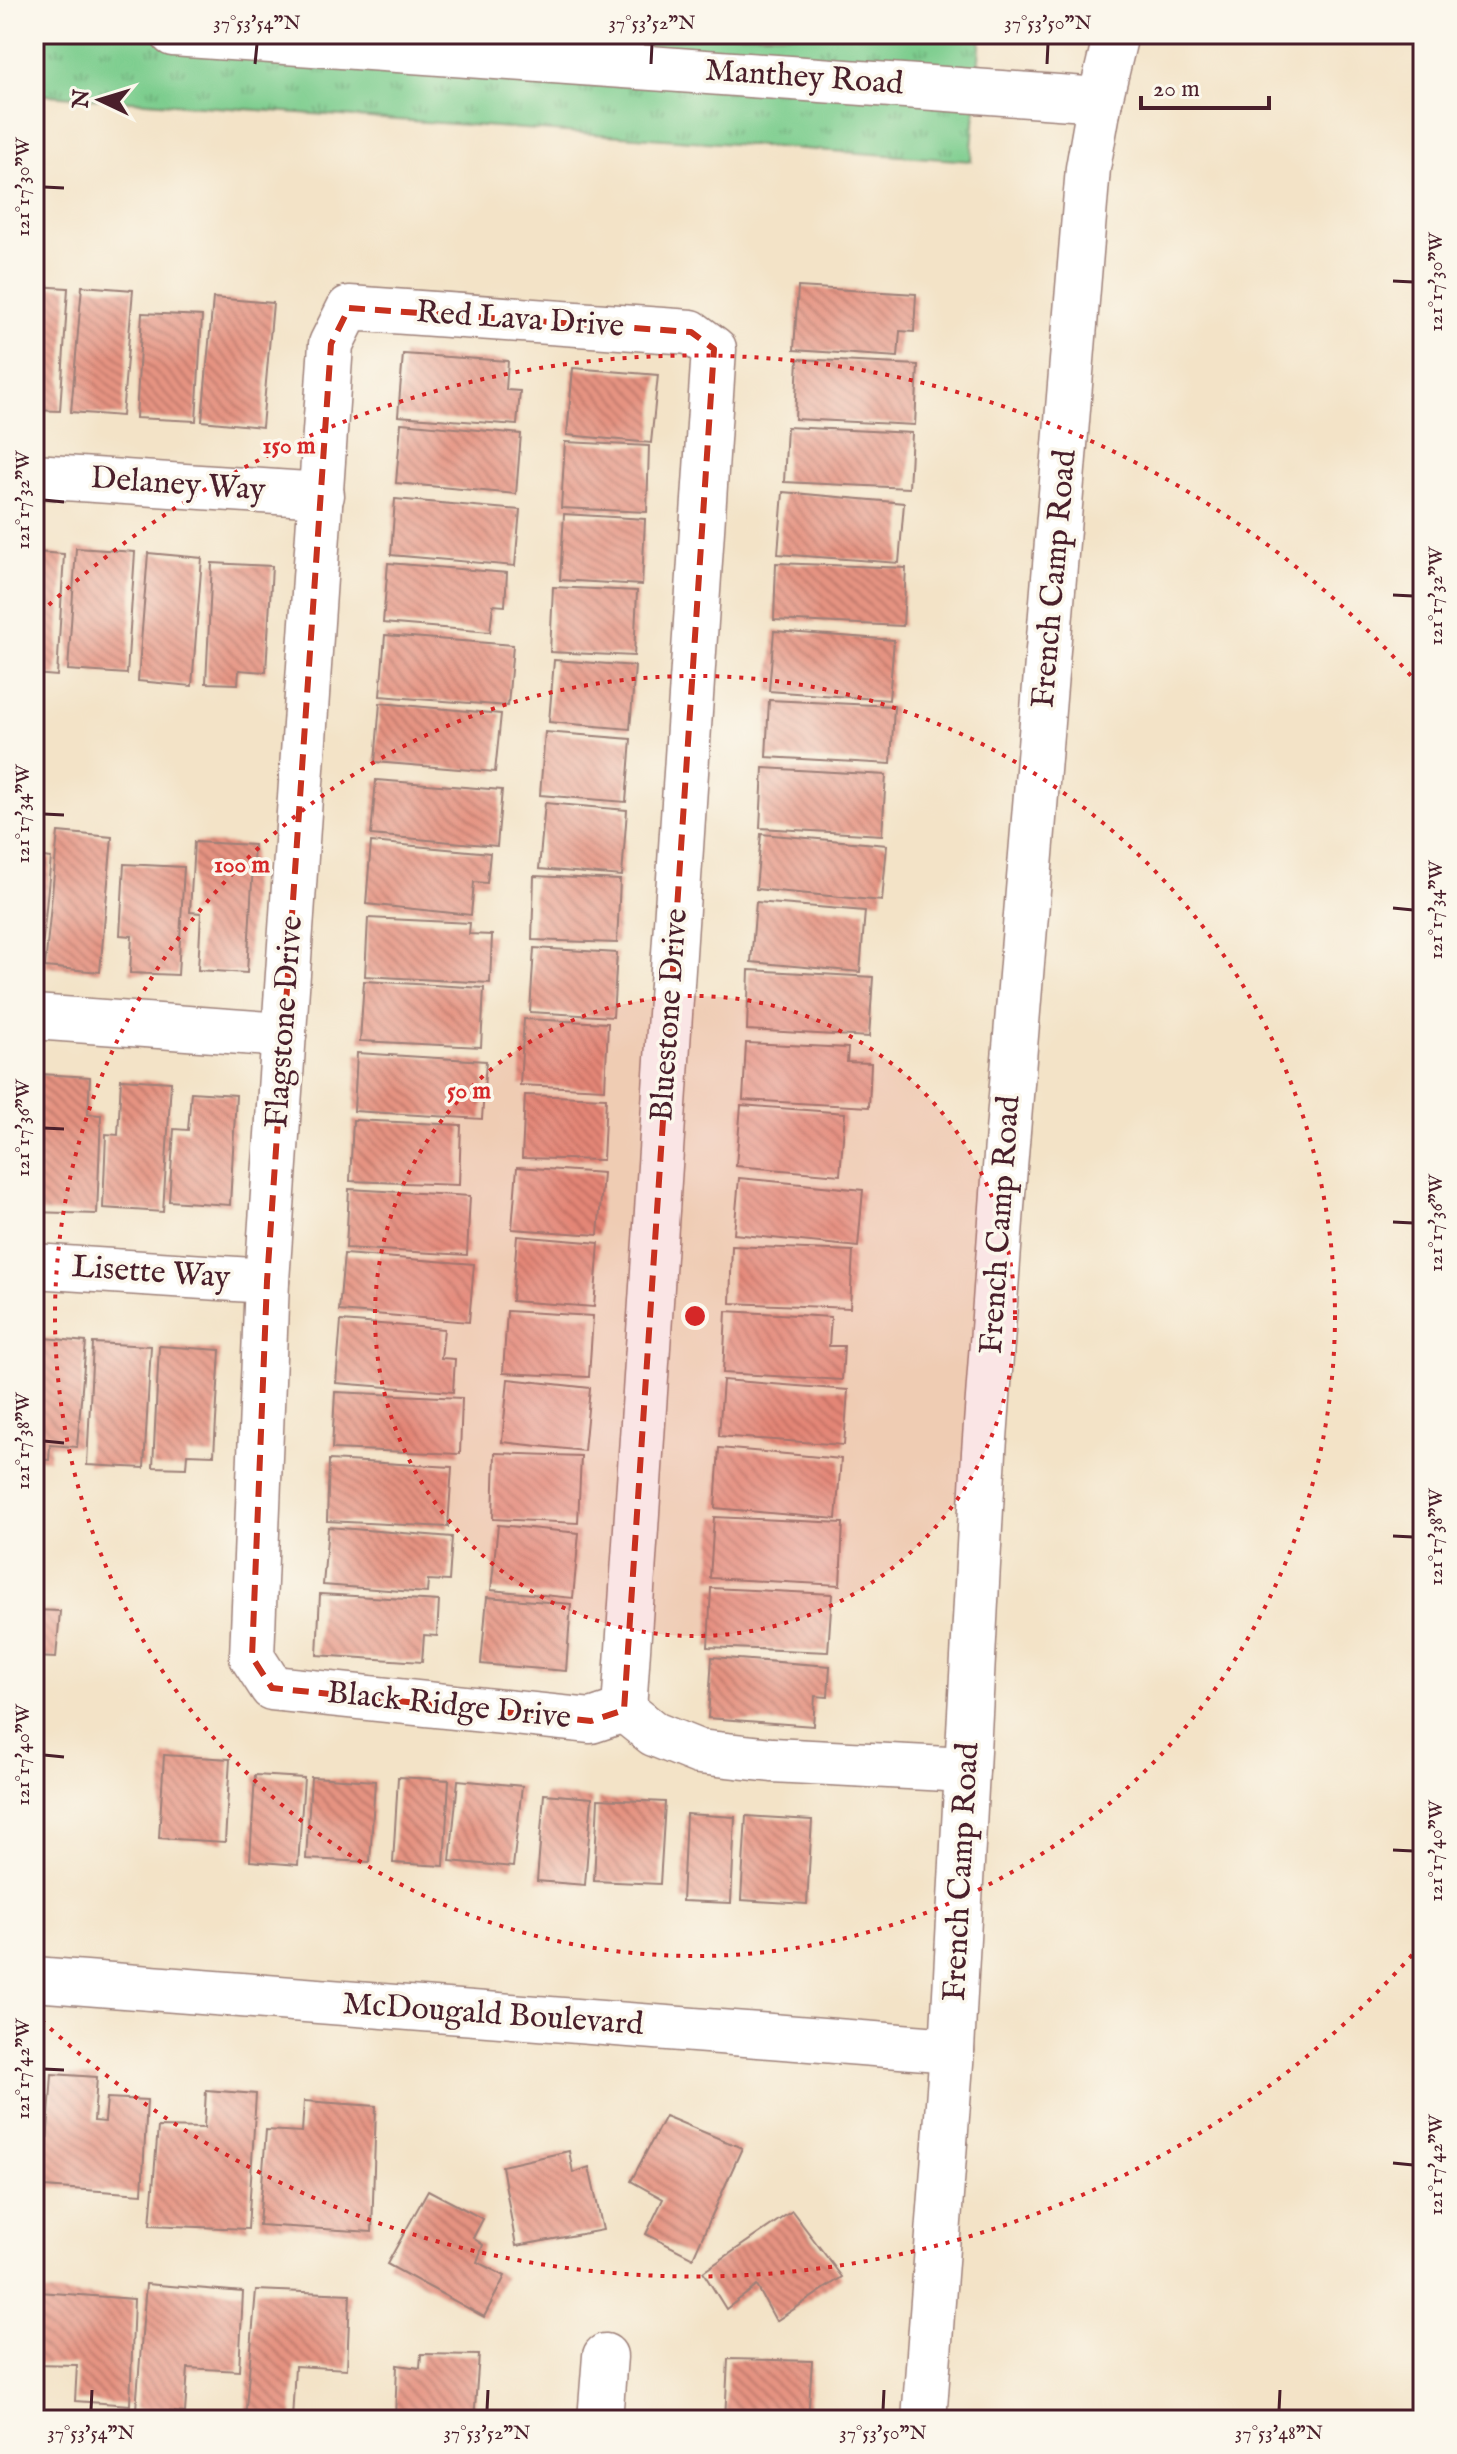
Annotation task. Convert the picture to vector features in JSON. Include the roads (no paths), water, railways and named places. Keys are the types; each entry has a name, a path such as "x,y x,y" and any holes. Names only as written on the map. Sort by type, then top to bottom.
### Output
{"street":[{"name":"Manthey Road","path":"173,34 1100,100"},
{"name":"French Camp Road","path":"924,2420 952,2050 984,1452 1003,1195 1088,168 1116,34"},
{"name":"Red Lava Drive","path":"349,308 691,332"},
{"name":"Flagstone Drive","path":"272,1688 252,1657 267,1281 331,344 349,308"},
{"name":"Bluestone Drive","path":"624,1710 714,349 691,332"},
{"name":"Delaney Way","path":"34,476 322,495"},
{"path":"34,1017 284,1035"},
{"name":"Lisette Way","path":"34,1266 267,1281"},
{"name":"Black Ridge Drive","path":"272,1688 591,1721 624,1710"},
{"path":"624,1710 654,1734 699,1752 772,1760 967,1770"},
{"name":"McDougald Boulevard","path":"34,1979 952,2050"},
{"path":"600,2420 605,2356"}]}
